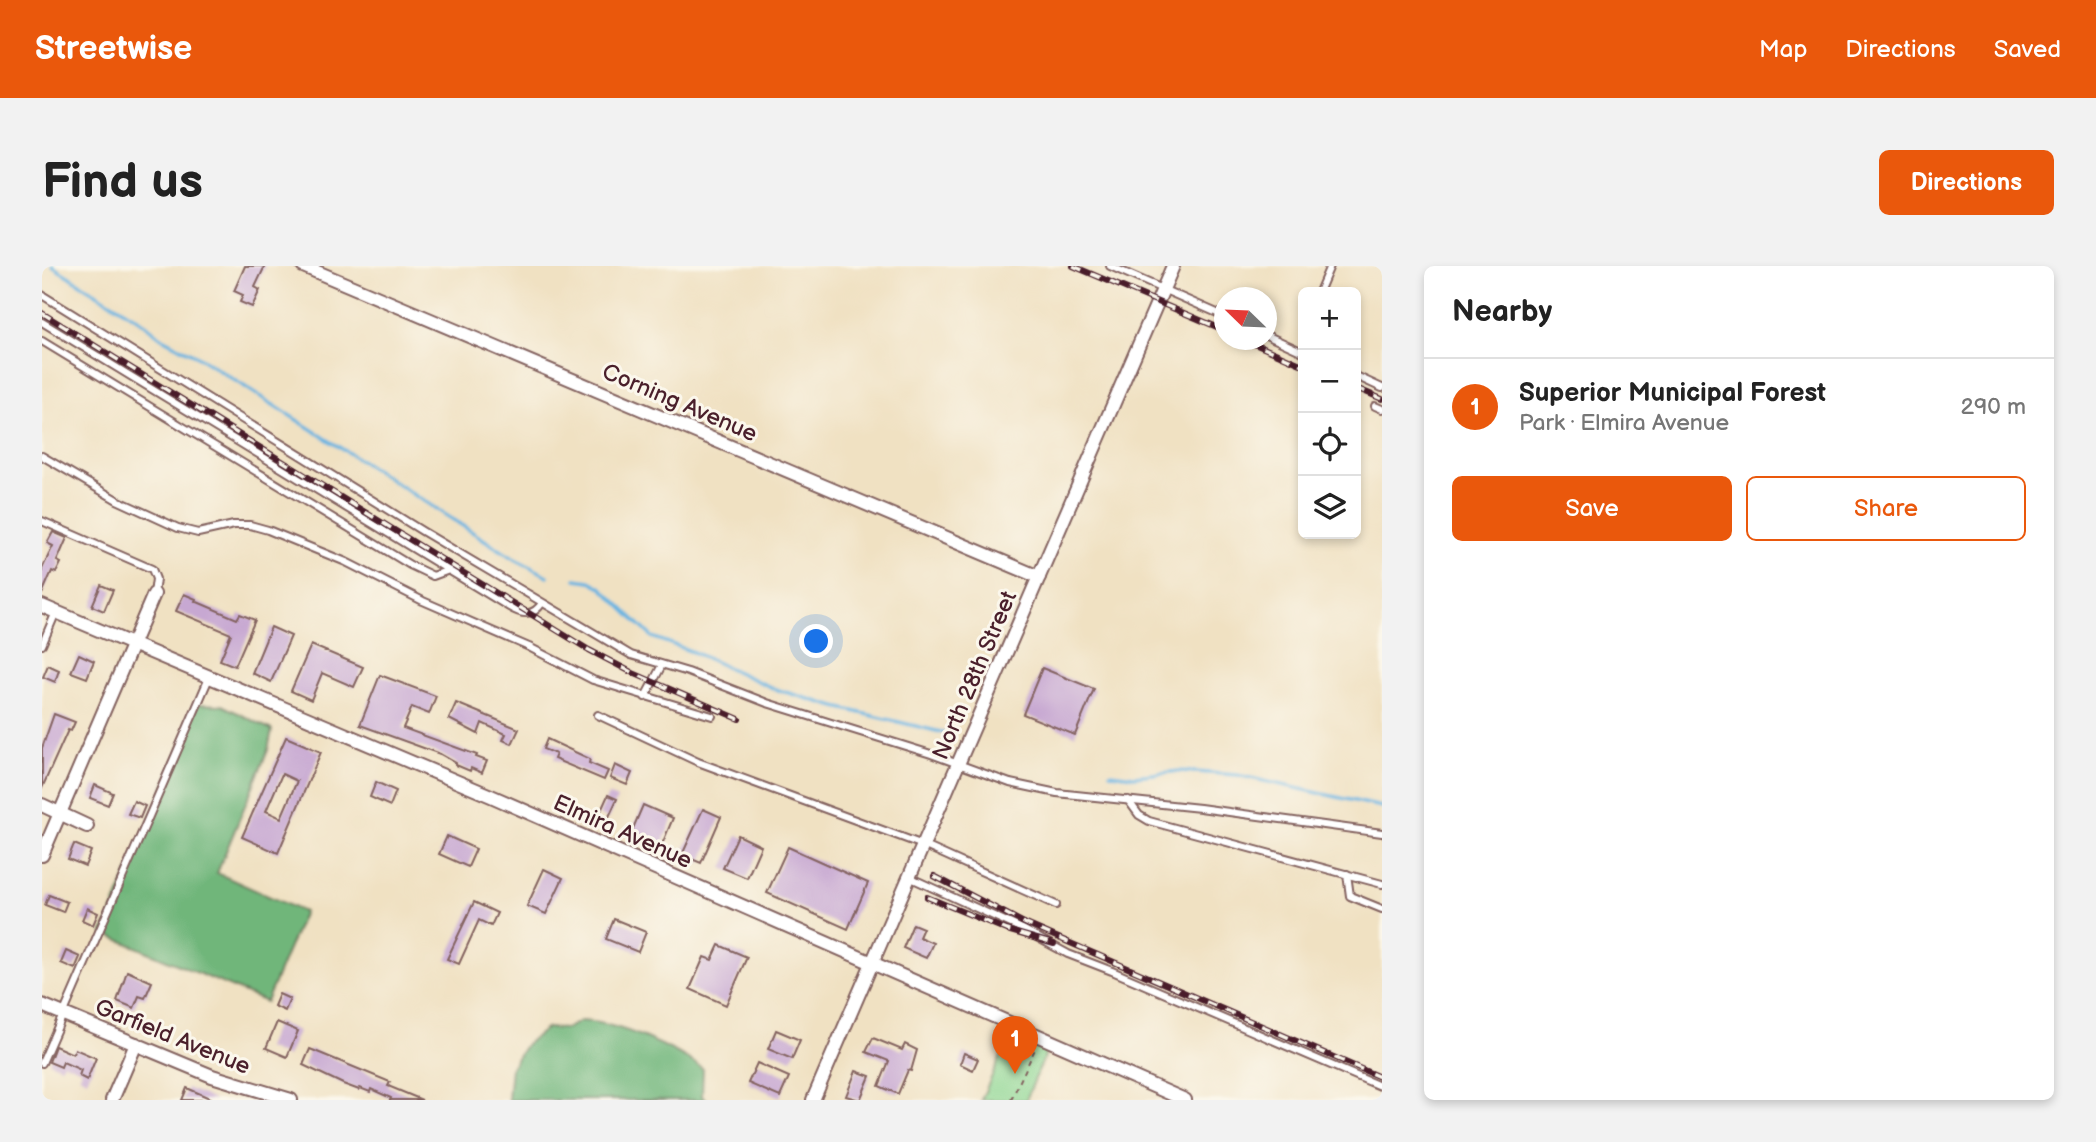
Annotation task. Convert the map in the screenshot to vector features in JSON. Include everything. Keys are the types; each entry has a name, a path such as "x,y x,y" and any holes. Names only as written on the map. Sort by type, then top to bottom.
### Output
{"street":[{"name":"Corning Avenue","path":"303,266 1039,577"},
{"name":"North 28th Street","path":"813,1100 1173,266"},
{"path":"42,855 154,594"},
{"name":"Elmira Avenue","path":"42,606 491,796 1185,1100"},
{"path":"42,806 87,826"},
{"name":"Garfield Avenue","path":"42,1005 223,1080 291,1100"},
{"path":"112,1100 136,1044"}],"lane":[{"path":"1110,266 1214,312"},
{"path":"1321,287 1330,266"},
{"path":"42,295 620,651 1010,783 1037,789 1382,833"},
{"path":"42,322 520,612 532,612 542,603"},
{"path":"1277,340 1299,350"},
{"path":"42,341 419,570 437,576 449,570"},
{"path":"1361,378 1382,388"},
{"path":"42,456 101,492 178,528 198,533 241,525 268,530 346,562 423,601 529,647 593,680 712,716"},
{"path":"42,522 152,569 156,579 154,594"},
{"path":"42,645 56,612"},
{"path":"645,697 662,665"},
{"path":"42,1063 209,678"},
{"path":"598,715 698,762 923,845 1056,905"},
{"path":"1128,800 1141,816 1149,821 1382,884"},
{"path":"1347,874 1350,896 1382,909"},
{"path":"909,877 1022,929 1068,954 1382,1087"}],"path":[{"path":"1011,1100 1041,1037"}],"green space":[{"path":"198,704 222,705 272,730 268,750 217,873 304,912 266,1002 103,933"},
{"path":"581,1021 628,1031 691,1061 703,1069 702,1096 707,1100 508,1100 511,1067 526,1044 547,1028 565,1029"},
{"path":"1012,1032 1048,1048 1026,1100 981,1100"}],"building":[{"path":"245,266 265,266 255,287 260,290 252,307 240,302 243,295 234,291"},
{"path":"53,532 67,538 57,561 61,563 56,573 52,571 42,594 42,569 53,546 47,543"},
{"path":"101,585 113,590 104,611 92,606"},
{"path":"184,594 237,619 240,614 255,620 235,666 220,660 231,634 176,611"},
{"path":"271,627 291,636 271,682 252,673"},
{"path":"311,645 363,667 354,687 322,673 311,700 291,691"},
{"path":"79,654 94,661 87,678 71,672"},
{"path":"48,665 59,670 55,682 43,677"},
{"path":"1042,668 1094,689 1075,735 1023,714"},
{"path":"380,675 436,696 429,714 412,707 403,728 477,755 476,757 487,761 482,773 471,768 470,771 440,754 360,725"},
{"path":"456,703 519,729 512,744 503,740 506,734 482,723 478,734 449,719"},
{"path":"54,714 75,722 71,731 68,730 42,788 42,748"},
{"path":"286,737 321,752 278,853 242,837","holes":["282,774 297,781 281,818 266,811"]},
{"path":"547,739 590,759 589,763 608,771 604,780 554,759 556,754 543,749"},
{"path":"615,765 632,773 627,785 610,778"},
{"path":"376,782 396,791 390,806 370,797"},
{"path":"95,785 113,793 108,805 90,798"},
{"path":"608,795 617,799 608,819 599,815"},
{"path":"134,801 145,806 140,818 128,814"},
{"path":"643,805 673,818 661,847 631,833"},
{"path":"703,809 721,817 701,863 682,855"},
{"path":"738,835 761,846 747,878 723,868"},
{"path":"447,836 476,849 468,867 439,854"},
{"path":"74,844 91,851 85,866 68,859"},
{"path":"788,847 868,883 848,929 767,893"},
{"path":"544,869 563,878 546,914 527,906"},
{"path":"49,895 67,902 63,912 45,905"},
{"path":"474,902 497,913 491,926 479,920 459,964 447,959"},
{"path":"87,908 98,913 93,925 82,920"},
{"path":"614,919 646,932 638,952 606,939"},
{"path":"913,924 923,928 919,937 933,943 926,958 903,948"},
{"path":"719,945 747,957 726,1005 690,989 704,957 712,960"},
{"path":"66,951 80,957 75,969 61,963"},
{"path":"127,971 152,982 145,998 139,996 134,1008 117,1001"},
{"path":"279,994 290,999 285,1011 274,1006"},
{"path":"277,1022 298,1031 287,1057 266,1048"},
{"path":"776,1030 800,1040 792,1059 768,1049"},
{"path":"873,1038 902,1050 905,1044 917,1050 911,1071 908,1070 898,1094 879,1086 889,1061 866,1052"},
{"path":"55,1046 73,1054 75,1049 96,1058 87,1080 79,1076 81,1070 63,1062 61,1067 49,1062"},
{"path":"310,1049 390,1082 388,1086 422,1100 390,1100 391,1098 371,1089 370,1092 343,1084 303,1065"},
{"path":"964,1053 978,1059 973,1070 960,1064"},
{"path":"757,1063 789,1077 780,1097 748,1083"},
{"path":"856,1071 870,1076 860,1100 846,1096"},
{"path":"187,1088 214,1100 182,1100"}],"waterway":[{"path":"52,266 513,558 548,576"},
{"path":"576,579 590,581 601,587 652,637 693,652 775,689 836,707 949,734"},
{"path":"1110,773 1134,776 1180,771 1237,775 1382,807"}],"railway":[{"path":"1073,266 1214,326"},
{"path":"42,313 589,650 633,673 739,719"},
{"path":"1268,350 1298,363"},
{"path":"1361,390 1382,399"},
{"path":"934,876 1024,923 1382,1078"},
{"path":"927,897 1007,930 1054,944"}],"place":[{"name":"Superior Municipal Forest","path":"1015,1074"}]}
